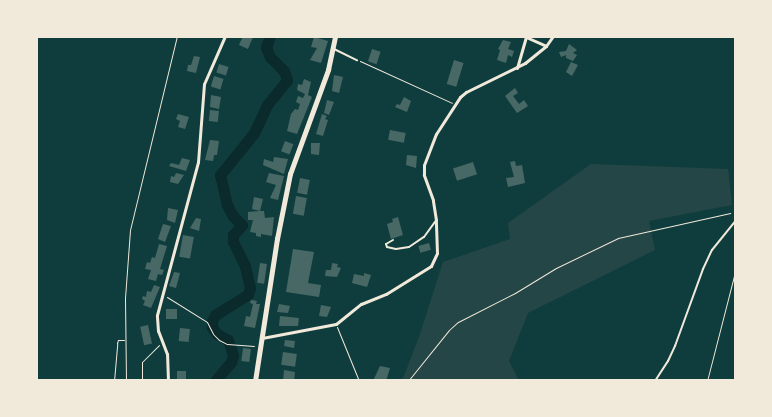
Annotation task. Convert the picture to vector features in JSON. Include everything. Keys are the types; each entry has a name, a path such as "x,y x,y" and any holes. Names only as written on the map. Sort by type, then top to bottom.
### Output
{"main road":[{"path":"255,381 290,174 328,70 335,36"}],"street":[{"path":"168,381 167,354 162,343 156,315 198,162 204,84 225,36"},
{"path":"262,338 336,324 362,304 386,294 431,266 437,254 436,220 433,200 424,175 424,165 436,134 460,97 473,88 516,69 546,46 552,36"},
{"path":"516,69 526,37 546,46"}],"lane":[{"path":"332,48 357,60"},
{"path":"393,240 386,244 387,247 396,249 409,247 424,237 436,220"},
{"path":"655,381 672,354 703,269 712,250 736,220"}],"path":[{"path":"126,381 125,341 130,230 177,36"},
{"path":"357,60 455,105"},
{"path":"408,381 448,330 458,322 515,293 556,268 618,238 642,230 735,212"},
{"path":"707,381 736,268"},
{"path":"162,294 207,322 213,334 227,344 260,346"},
{"path":"336,324 359,381"},
{"path":"114,381 118,340 125,341"},
{"path":"142,381 142,362 162,343"}],"shaded area":[{"path":"591,164 728,169 732,205 649,221 655,250 528,313 509,361 519,381 400,381 404,376 420,334 443,262 510,239 508,223"}],"building":[{"path":"243,36 253,37 248,49 239,45"},
{"path":"314,37 328,41 321,63 310,60 317,48 311,47"},
{"path":"503,40 511,42 508,49 514,51 512,57 508,55 506,63 497,60 500,50 498,49"},
{"path":"569,44 577,50 573,53 577,55 573,61 566,58 566,55 561,57 559,52 566,51"},
{"path":"372,49 381,52 377,64 368,61"},
{"path":"194,56 200,57 196,73 187,71 188,65 191,65"},
{"path":"454,60 464,63 456,87 447,84"},
{"path":"571,62 578,65 572,76 566,72"},
{"path":"219,64 229,67 226,76 216,73"},
{"path":"334,75 343,77 339,93 332,91"},
{"path":"214,76 224,79 220,89 211,87"},
{"path":"304,79 311,82 308,95 312,97 297,134 287,131 291,114 295,109 298,110 300,104 296,102 298,96 303,98 305,94 297,90 298,84 302,85"},
{"path":"515,88 518,93 513,96 519,104 524,100 528,106 517,113 505,96"},
{"path":"211,95 221,97 219,109 210,107"},
{"path":"404,97 411,101 407,112 395,107 397,104 400,105"},
{"path":"327,100 334,102 329,115 324,113"},
{"path":"210,110 219,111 218,122 209,121"},
{"path":"178,114 189,117 185,129 178,127 180,121 176,119"},
{"path":"322,114 327,116 325,119 328,120 323,136 316,134"},
{"path":"390,130 406,133 404,143 388,140"},
{"path":"210,140 219,141 217,155 214,155 213,161 205,160"},
{"path":"285,141 293,144 289,154 281,151"},
{"path":"311,143 320,143 319,155 311,154"},
{"path":"407,155 417,156 416,168 406,165"},
{"path":"274,157 288,159 284,174 263,165 264,159 273,162"},
{"path":"182,158 190,160 186,171 169,166 171,163 179,165"},
{"path":"515,161 516,166 522,165 525,183 508,187 506,178 514,177 510,162"},
{"path":"473,162 477,174 457,181 453,168"},
{"path":"176,173 184,175 178,184 170,182 171,176 174,177"},
{"path":"269,173 284,176 278,200 270,198 276,185 266,182"},
{"path":"300,178 310,180 307,195 297,193"},
{"path":"296,196 307,198 304,216 293,214"},
{"path":"254,197 263,199 260,211 252,209"},
{"path":"168,208 178,210 175,223 167,220"},
{"path":"264,211 265,218 274,217 272,236 261,234 261,237 256,236 256,233 250,232 253,220 248,220 248,212"},
{"path":"398,217 403,235 391,239 387,224 393,222 392,219"},
{"path":"196,218 201,219 199,231 190,228"},
{"path":"163,224 171,226 165,242 158,239"},
{"path":"183,235 194,237 190,259 179,257"},
{"path":"429,243 431,250 420,253 418,246"},
{"path":"159,244 167,246 160,269 164,270 162,275 158,274 156,281 148,279 151,270 145,269 147,262 150,263 152,257 155,258"},
{"path":"293,249 314,252 308,283 321,285 319,297 286,292"},
{"path":"260,263 267,264 264,284 257,283"},
{"path":"332,263 338,264 337,267 341,268 337,277 325,276 326,270 331,270"},
{"path":"174,272 180,273 176,288 169,286"},
{"path":"364,273 371,275 367,287 352,283 354,274 364,276"},
{"path":"154,285 160,287 151,308 143,305 145,301 142,299 143,296 146,297 147,291 151,292"},
{"path":"251,300 257,301 256,304 260,304 255,328 244,326 246,316 250,317 253,304 250,303"},
{"path":"279,304 290,306 288,313 277,312"},
{"path":"321,305 331,307 327,317 319,316"},
{"path":"166,309 177,309 177,319 166,319"},
{"path":"280,316 299,318 298,326 279,326"},
{"path":"148,325 152,344 144,345 140,327"},
{"path":"180,328 190,329 189,342 179,341"},
{"path":"285,340 295,341 294,348 284,346"},
{"path":"243,348 251,349 249,362 241,361"},
{"path":"283,352 297,354 295,367 281,365"},
{"path":"380,366 390,368 386,381 373,381"},
{"path":"284,370 295,372 294,381 283,381"},
{"path":"177,371 186,371 186,381 177,381"}],"waterway":[{"path":"215,381 231,362 233,355 228,340 217,334 212,327 212,321 215,315 248,294 250,288 245,266 233,241 233,235 242,225 233,216 227,205 220,175 254,133 267,105 287,80 284,71 270,57 266,47 270,36"}]}
